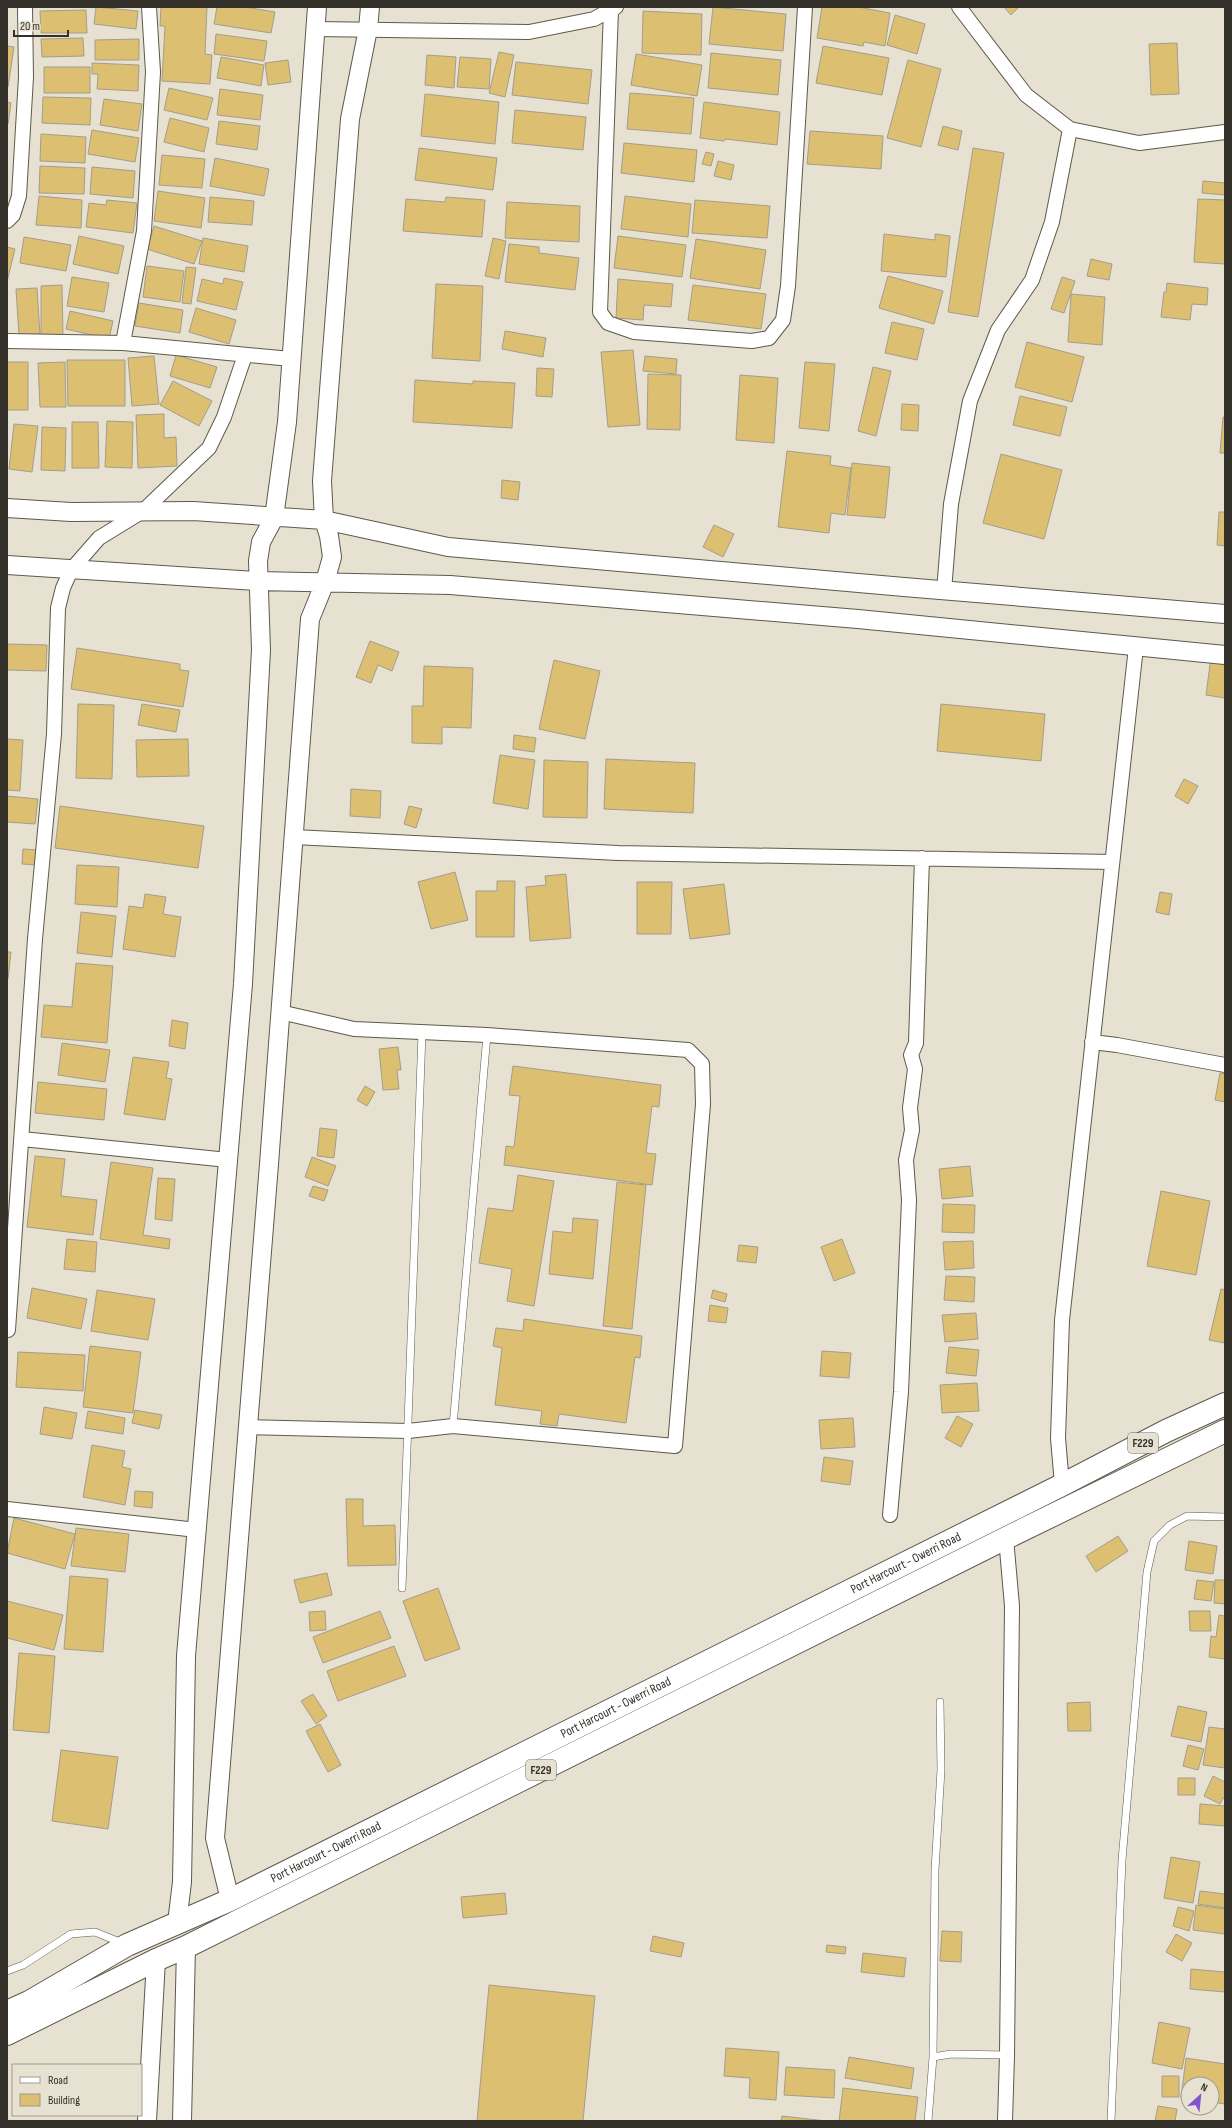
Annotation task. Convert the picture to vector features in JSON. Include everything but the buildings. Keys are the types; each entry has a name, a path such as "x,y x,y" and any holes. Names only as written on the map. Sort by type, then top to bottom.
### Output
{"main road":[{"name":"Port Harcourt - Owerri Road","path":"7,2012 29,2002 127,1945 230,1900 1062,1485 1166,1431 1225,1404"},
{"name":"Port Harcourt - Owerri Road","path":"7,2034 156,1960 186,1947 1006,1538 1225,1431"}],"street":[{"path":"7,221 13,215 19,196 26,77 25,7"},
{"path":"123,343 144,231 153,72 149,7"},
{"path":"178,1923 182,1882 186,1656 243,984 261,650 258,581 261,542 274,518 286,422 316,7"},
{"path":"230,1900 215,1838 310,619 325,582 332,557 329,536 324,520 322,481 350,119 368,29 370,7"},
{"path":"613,8 600,312 608,323 634,332 752,341 769,338 783,320 788,286 805,7"},
{"path":"959,7 1026,95 1070,128 1139,143 1225,132"},
{"path":"315,29 529,32 594,19 613,8"},
{"path":"944,591 951,504 970,401 998,330 1032,280 1052,222 1070,128"},
{"path":"7,341 123,343 291,359"},
{"path":"8,1330 35,939 54,734 58,608 63,588 71,570 99,538 143,511 209,448 224,417 244,355"},
{"path":"7,508 71,512 193,511 274,518 324,520 448,546 944,591 1225,614"},
{"path":"7,565 258,581 450,585 858,619 1225,655"},
{"path":"1062,1485 1058,1438 1062,1320 1136,647"},
{"path":"294,837 618,853 1112,862"},
{"path":"890,1515 901,1384 909,1200 906,1160 912,1130 910,1108 915,1070 911,1055 916,1043 922,858"},
{"path":"248,1427 408,1431 454,1426 675,1446 703,1104 702,1064 688,1050 487,1035 354,1030 280,1012"},
{"path":"1092,1042 1117,1045 1225,1065"},
{"path":"22,1139 228,1160"},
{"path":"7,1509 197,1530"},
{"path":"1005,2121 1012,1606 1006,1538"},
{"path":"182,2121 186,1947"},
{"path":"147,2121 156,1960"}],"lane":[{"path":"402,1588 422,1033"},
{"path":"454,1426 487,1035"},
{"path":"1111,2121 1122,1860 1147,1572 1154,1541 1170,1525 1187,1516 1225,1517"},
{"path":"928,2121 933,2057 935,1870 941,1770 940,1702"},
{"path":"7,1971 23,1965 71,1934 95,1932 127,1945"},
{"path":"933,2057 951,2054 1007,2055"}]}
